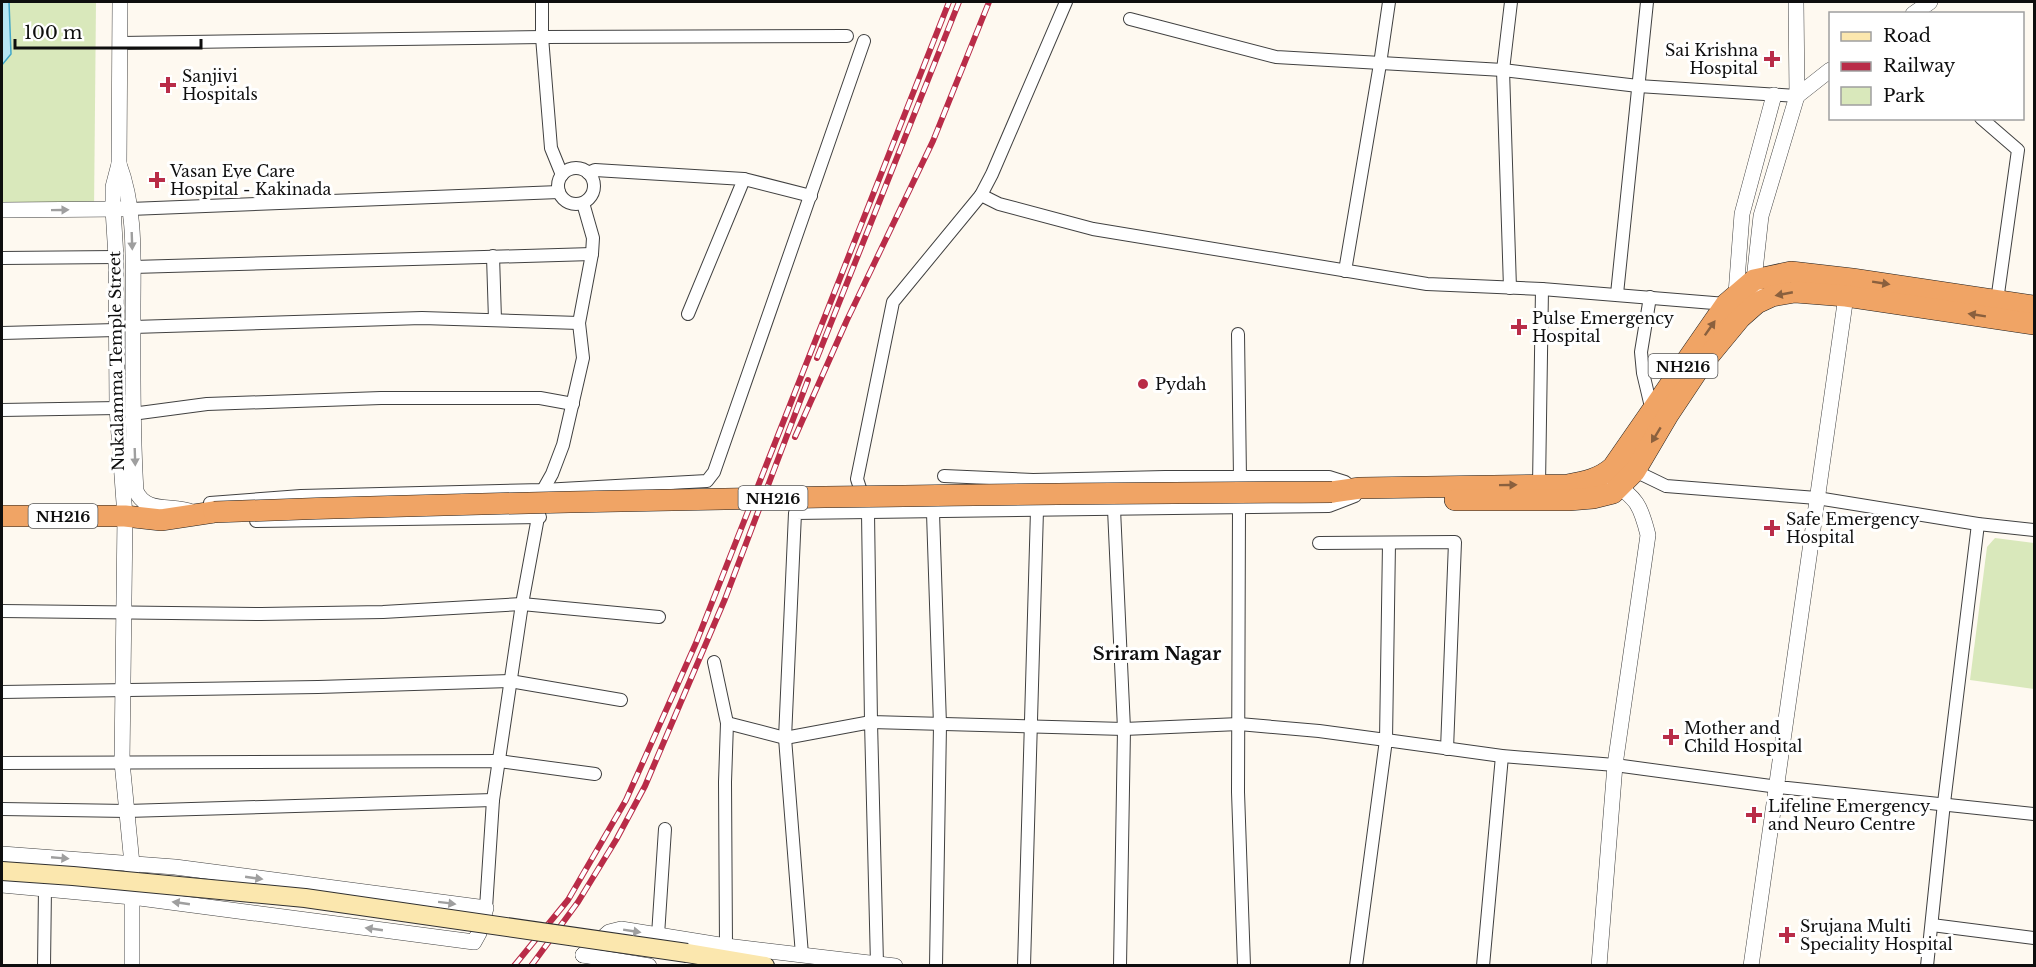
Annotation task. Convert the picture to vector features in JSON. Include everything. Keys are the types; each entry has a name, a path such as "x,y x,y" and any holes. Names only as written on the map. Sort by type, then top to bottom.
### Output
{"highway":[{"name":"NH216","path":"1347,492 1361,498 1392,499 1569,500 1604,496 1612,481 1613,467 1731,299 1754,280 1768,275 1791,272 1852,279 2034,306"},
{"name":"NH216","path":"2,516 124,516 161,520 195,513 473,504 750,498 1347,492 1567,485 1612,481 1635,471 1702,364 1740,318 1757,303 1772,296 1795,292 1846,296 2034,324"}],"main road":[{"path":"2,872 73,876 305,897 765,966"}],"street":[{"name":"Nukalamma Temple Street","path":"120,2 118,164 113,187 113,209 116,257 117,408 124,516 122,762 132,864 132,966"},
{"path":"543,2 542,37 550,147 562,175"},
{"path":"877,964 868,513 857,479 892,302 981,195 1066,2"},
{"path":"1345,271 1389,2"},
{"path":"1510,288 1503,70 1511,2"},
{"path":"1617,294 1647,2"},
{"path":"1757,303 1754,280 1761,216 1797,96 1796,2"},
{"path":"1915,12 1930,2"},
{"path":"1130,19 1276,57 1503,70 1638,86 1797,96 1829,71"},
{"path":"121,43 542,37 848,36"},
{"path":"195,513 213,502 301,496 543,490 707,481 714,472 864,41"},
{"path":"981,195 999,204 1093,229 1427,284 1650,297 1731,299 1742,214 1774,95"},
{"path":"1983,120 2018,150 1997,300"},
{"name":"Nukalamma Temple Street","path":"118,164 127,186 130,209 133,267 132,414 136,491 140,500 148,505 195,513"},
{"path":"572,169 588,173 593,184 591,195 583,203 566,201 559,192 558,186 562,175 572,169"},
{"path":"588,173 595,170 744,179 811,196"},
{"path":"688,314 744,179"},
{"path":"2,210 130,209 559,192"},
{"path":"2,885 132,897 474,942 486,908 493,800 522,604 540,517 543,490 563,445 583,358 579,323 593,238 583,203"},
{"path":"133,267 592,254"},
{"path":"494,256 495,320"},
{"path":"2,258 116,257"},
{"path":"1539,485 1542,289"},
{"path":"1751,966 1846,296"},
{"path":"1650,297 1641,352 1643,373 1652,411"},
{"path":"133,327 422,318 579,323"},
{"path":"2,333 116,330"},
{"path":"1238,334 1240,478"},
{"path":"132,414 207,404 381,398 540,398 573,404"},
{"path":"2,410 117,408"},
{"path":"1635,471 1666,486 1817,498 1978,525 2034,530"},
{"path":"802,955 786,738 795,513 933,513 1114,508 1329,506 1347,492 1345,482 1329,477 1033,480 944,476"},
{"path":"1599,966 1616,765 1648,535 1644,516 1635,499 1612,481"},
{"path":"1239,507 1240,871 1244,966"},
{"path":"1114,508 1124,729 1120,966"},
{"path":"1024,966 1037,510"},
{"path":"195,513 212,522 540,517"},
{"path":"933,513 940,725 936,966"},
{"path":"1927,966 1944,803 1978,525"},
{"path":"1319,543 1455,542 1447,748"},
{"path":"1356,966 1386,740 1389,543"},
{"path":"2,611 383,612 522,604 659,617"},
{"path":"714,662 727,723 726,946"},
{"path":"2,692 318,687 510,681 621,700"},
{"path":"727,723 786,738 871,722 1124,729 1239,724 1319,731 1502,756 1616,765 1778,787 2034,814"},
{"path":"1483,966 1502,756"},
{"path":"2,763 499,761 595,774"},
{"path":"2,809 127,811 493,800"},
{"path":"658,935 665,829"},
{"path":"2,854 176,867 486,908"},
{"path":"44,966 45,888"},
{"path":"1932,925 2034,938"},
{"path":"579,960 609,932 616,929 726,946 895,966"},
{"path":"579,960 649,966"}],"green space":[{"path":"2,2 96,2 94,212 2,209"},
{"path":"1995,538 2034,543 2034,689 1970,680 1987,547"}],"water":[{"path":"2,2 9,2 11,54 2,65"}],"railway":[{"path":"514,966 568,900 626,800 696,643 949,2"},
{"path":"817,358 959,2"},
{"path":"795,437 847,320 933,141 989,2"},
{"path":"531,966 578,902 616,840 645,786 725,599 808,380"}],"place":[{"name":"Sai Krishna Hospital","path":"1772,59"},
{"name":"Sanjivi Hospitals","path":"168,85"},
{"name":"Vasan Eye Care Hospital - Kakinada","path":"157,180"},
{"name":"Pulse Emergency Hospital","path":"1519,327"},
{"name":"Pydah","path":"1143,384"},
{"name":"Safe Emergency Hospital","path":"1772,528"},
{"name":"Mother and Child Hospital","path":"1671,737"},
{"name":"Lifeline Emergency and Neuro Centre","path":"1754,815"},
{"name":"Srujana Multi Speciality Hospital","path":"1787,935"}],"district":[{"name":"Sriram Nagar","path":"1157,654"}]}
